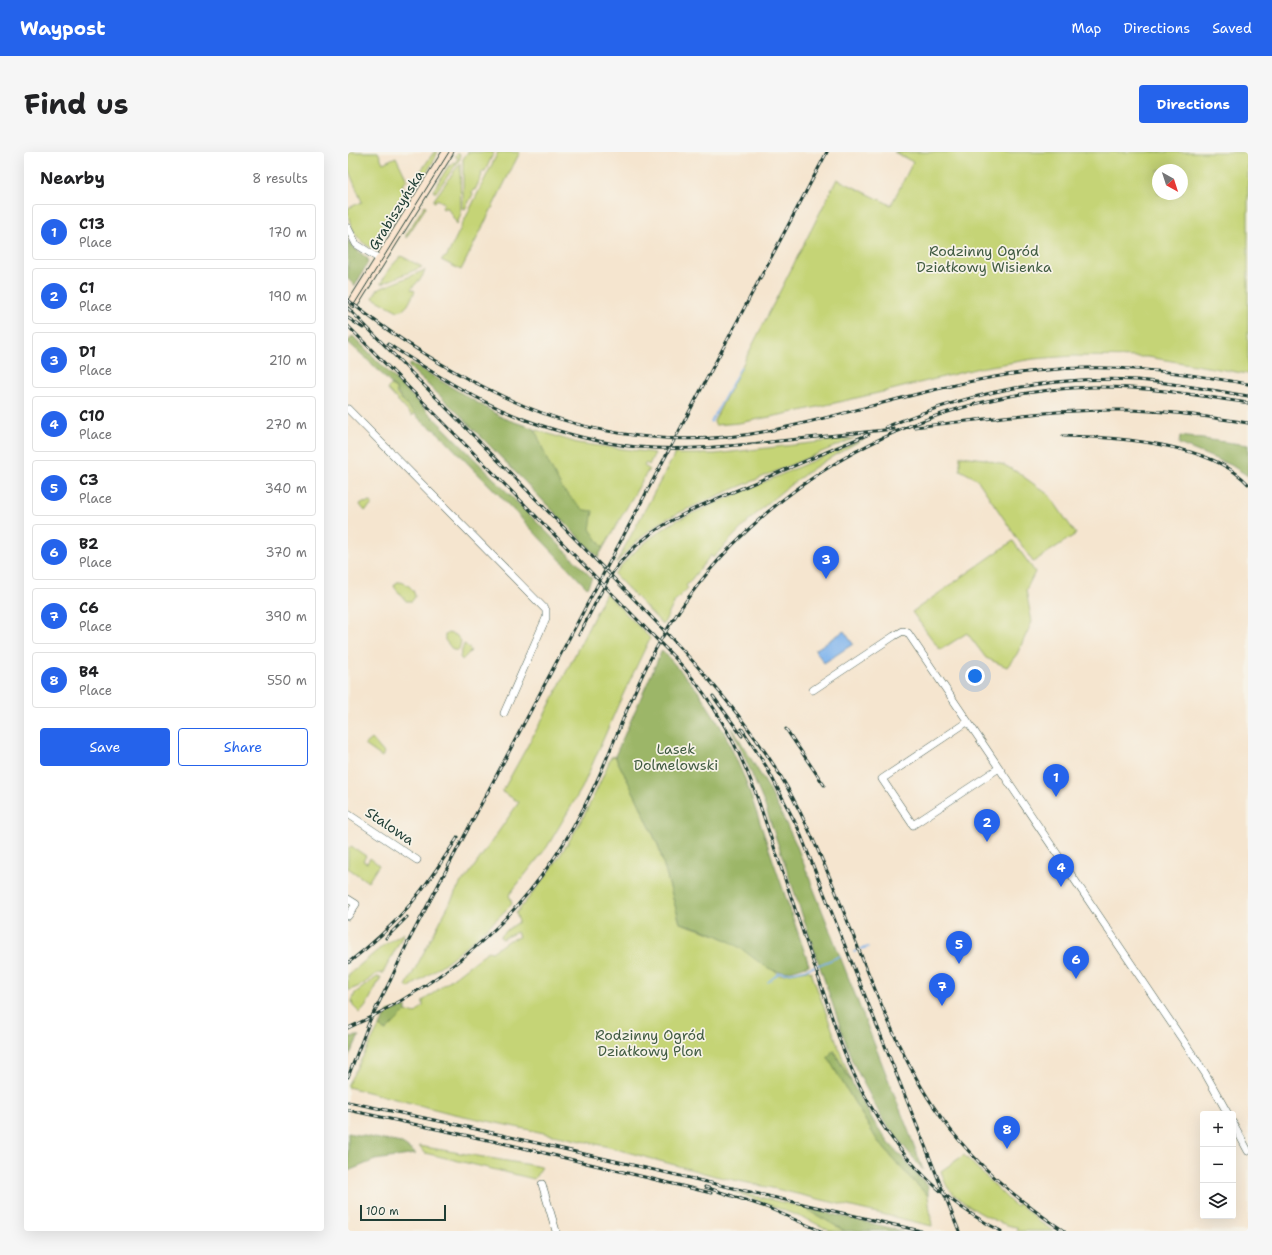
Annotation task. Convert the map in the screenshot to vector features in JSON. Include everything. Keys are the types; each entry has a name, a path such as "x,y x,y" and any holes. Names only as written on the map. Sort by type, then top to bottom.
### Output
{"main road":[{"name":"Grabiszyńska","path":"352,305 448,152"}],"street":[{"path":"348,228 356,244 381,260"},
{"path":"348,409 546,610 546,618 504,713"},
{"path":"813,690 894,636 903,631 908,633 1205,1073 1226,1111"},
{"path":"967,722 882,779 897,801 914,825 999,768"},
{"name":"Stalowa","path":"348,814 417,860"},
{"path":"348,899 356,904 348,916"},
{"path":"1236,1129 1248,1151"},
{"path":"542,1184 556,1231"}],"green space":[{"path":"349,152 378,152 383,163 396,157 407,180 402,185 406,190 382,228 381,236 373,249 362,242 354,233 348,215 348,208 362,202 348,169"},
{"path":"434,152 437,152 435,159 427,172 420,172"},
{"path":"468,152 494,152 485,171 481,174 482,175 465,209 463,208 463,159"},
{"path":"498,152 520,152 461,270 441,260 447,256"},
{"name":"Rodzinny Ogród Działkowy Wisienka","path":"894,152 1248,152 1248,374 1148,357 1073,356 1033,359 979,368 800,411 739,423 715,425 714,421 837,179 891,205 913,162"},
{"path":"458,153 460,155 460,159 436,192 434,192 433,191 449,165 451,166 453,162 455,163 458,158 455,156"},
{"path":"460,163 461,214 457,224 447,207 443,209 442,207 444,203 437,199 435,202 433,201"},
{"path":"425,205 426,207 406,238 406,235"},
{"path":"348,240 352,246 368,259 368,262 355,286 348,279"},
{"path":"401,256 422,267 381,284 389,269"},
{"path":"425,270 422,277 411,289 415,291 404,309 398,311 373,298 377,290"},
{"path":"353,336 592,578 587,588 438,433 425,424 413,412 397,393 396,389 348,342"},
{"path":"411,363 503,419 577,443 655,453 649,465 646,463 644,466 649,469 598,557 454,409 409,367"},
{"path":"411,363 503,418 535,429 548,462 563,490 584,510 593,511 590,529 603,548 598,557 454,409 409,367"},
{"path":"391,385 396,390 397,395 415,413 412,416 387,389"},
{"path":"1180,436 1248,445 1248,476 1231,465 1179,444"},
{"path":"855,438 666,519 646,533 616,563 675,454 715,454"},
{"path":"865,438 805,474 774,498 753,517 713,558 711,555 686,586 688,588 675,601 663,625 614,574 643,544 677,520"},
{"path":"960,456 985,459 1004,465 1017,472 1049,495 1076,534 1033,562 977,479 960,470"},
{"path":"371,502 373,504 365,511 360,505 361,503"},
{"path":"1013,541 1035,572 1026,590 1032,622 1017,654 1007,667 986,658 967,633 940,650 912,612"},
{"path":"397,582 406,584 411,588 415,594 412,601 406,601 395,588 394,586"},
{"path":"606,593 650,638 619,703 582,788 547,847 509,895 512,904 463,949 408,988 406,986 461,882 467,877 519,802 502,792 544,716"},
{"path":"448,633 456,635 461,641 459,650 453,650 445,640 445,635"},
{"path":"464,644 471,651 462,660 460,657"},
{"name":"Lasek Dolmelowski","path":"662,650 698,691 724,732 745,779 809,965 788,971 776,971 766,967 724,938 680,923 658,845 615,756"},
{"path":"730,727 733,729 768,787 796,844 923,1170 884,1122 852,1061 764,803 739,744"},
{"path":"372,739 384,753 382,757 365,745"},
{"name":"Rodzinny Ogród Działkowy Plon","path":"615,756 658,845 680,923 716,935 737,945 767,967 776,971 779,975 807,970 811,972 853,1086 834,1050 828,1058 877,1140 928,1196 932,1226 715,1176 605,1146 450,1113 348,1087 348,1084 379,1027 386,1031 406,1011 415,1014 423,1006 423,1001 488,951 492,952 509,940 519,937 517,932 502,939 500,937 519,922 516,913 546,876 569,841 601,781 611,757"},
{"path":"351,846 366,856 363,861 367,863 370,858 379,865 368,882 348,868 348,850"},
{"path":"404,933 383,973 375,975 361,985 348,991 348,975 384,945"},
{"path":"377,977 381,977 366,1006 360,1013 353,1006 352,1001 355,993"},
{"path":"406,1007 406,1011 386,1031 379,1027 388,1012"},
{"path":"359,1036 348,1058 348,1037"},
{"path":"833,1050 874,1122 889,1143 928,1186 928,1196 877,1140 828,1058"},
{"path":"348,1133 401,1143 416,1154 375,1160 348,1171"},
{"path":"419,1146 542,1167 534,1179 425,1153"},
{"path":"964,1155 1016,1207 1019,1203 1038,1221 1054,1231 1018,1231 1017,1227 990,1218 961,1201 948,1188 941,1171"},
{"path":"733,1191 808,1208 808,1210 845,1231 830,1231 811,1221"},
{"path":"808,1208 903,1231 845,1231 808,1210"}],"water":[{"path":"844,631 853,644 824,663 815,650"}],"waterway":[{"path":"711,422 741,367"},
{"path":"861,949 868,947"},
{"path":"768,982 779,973 803,970 840,956"}],"tunnel":[{"path":"348,312 351,308"}],"tram line":[{"path":"355,303 449,152"}],"railway":[{"path":"348,1077 370,1020 407,944 827,152"},
{"path":"348,300 376,322 420,351 466,378 501,396 543,413 574,423 606,431 638,436 703,439 768,431 802,424 968,382 1036,371 1117,368 1194,375 1248,384"},
{"path":"348,308 661,627 737,713 780,775 802,815 833,885 890,1025 910,1067 927,1097 945,1123 991,1174 1008,1190 1064,1231"},
{"path":"348,318 363,328"},
{"path":"348,326 675,658 712,704 740,755 748,773 841,1044 868,1101 903,1153 924,1176 947,1197 973,1215 1001,1231"},
{"path":"388,344 421,365 490,404 526,420 553,429 580,437 609,443 655,448 708,447 744,445 894,429"},
{"path":"886,427 916,415 977,396 1008,389 1072,381 1104,379 1137,380 1248,396"},
{"path":"348,1028 388,1008 425,986 460,960 492,932 521,901 548,867 571,830 600,774 644,671 689,597 733,545 782,500 837,462 897,431 960,408 1026,393 1093,387 1112,387 1171,392 1248,403"},
{"path":"914,427 1088,410 1164,412 1248,423"},
{"path":"579,635 599,595 613,572 631,550 663,525 700,506 869,434"},
{"path":"1063,436 1135,441 1187,451 1211,459 1232,470 1248,484"},
{"path":"713,696 742,736"},
{"path":"742,729 766,766 798,828 959,1231"},
{"path":"786,729 824,785"},
{"path":"348,963 380,936 415,899 458,837"},
{"path":"386,938 407,917"},
{"path":"348,1102 458,1125 921,1231"},
{"path":"348,1110 511,1145 711,1193"},
{"path":"705,1187 766,1207 821,1231"}],"place":[{"name":"D1","path":"826,579"},
{"name":"C13","path":"1056,797"},
{"name":"C1","path":"987,842"},
{"name":"C10","path":"1061,887"},
{"name":"C3","path":"959,964"},
{"name":"B2","path":"1076,979"},
{"name":"C6","path":"942,1006"},
{"name":"B4","path":"1007,1149"}]}
